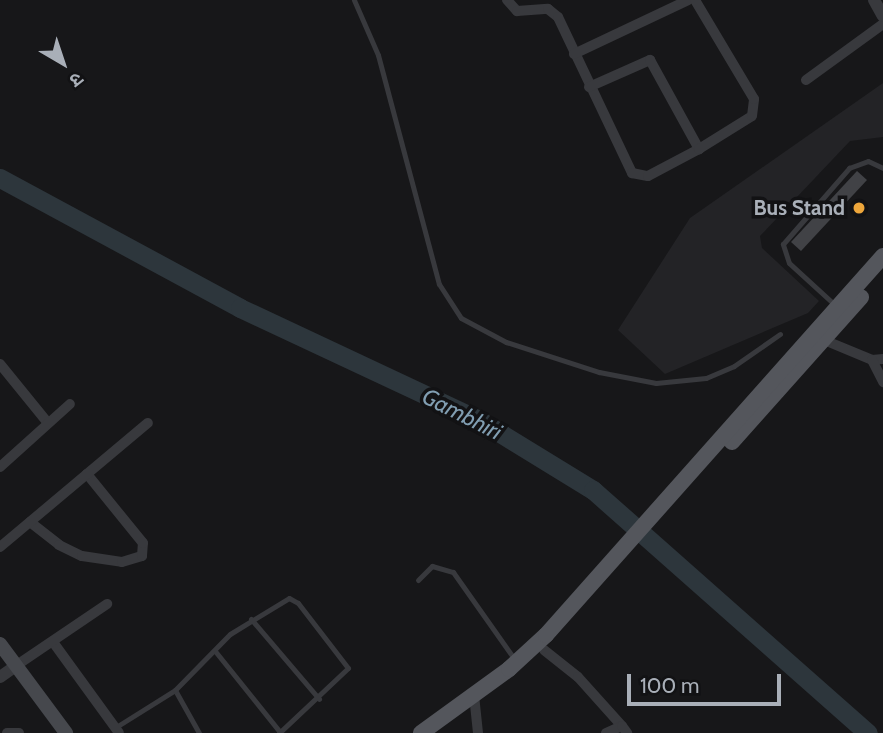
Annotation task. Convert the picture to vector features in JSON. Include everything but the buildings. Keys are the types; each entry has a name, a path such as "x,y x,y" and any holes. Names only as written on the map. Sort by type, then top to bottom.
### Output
{"main road":[{"path":"513,666 521,667 544,650 841,311 883,256"},
{"path":"421,733 513,666 804,354 824,340 841,311 883,271"},
{"path":"0,644 66,733"}],"street":[{"path":"507,0 523,13 540,9 554,13 632,173 648,176 752,116 756,105 695,0"},
{"path":"574,54 688,0"},
{"path":"874,0 883,16"},
{"path":"806,80 883,24"},
{"path":"589,88 650,60 699,149"},
{"path":"824,340 877,360 883,382"},
{"path":"0,364 48,423"},
{"path":"0,467 71,404"},
{"path":"0,547 148,423"},
{"path":"30,522 59,545 82,556 122,562 142,556 143,542 87,474"},
{"path":"0,677 107,604"},
{"path":"53,642 117,730"},
{"path":"544,650 578,677 625,729"},
{"path":"474,695 478,733"},
{"path":"606,733 625,729"},
{"path":"7,733 19,733"}],"lane":[{"path":"354,0 378,55 439,284 461,318 506,342 599,372 656,383 706,378 755,353 780,334"},
{"path":"841,311 789,263 783,244 849,168 868,161 883,168"},
{"path":"418,580 432,566 453,572 513,666"},
{"path":"117,730 175,690 215,651 251,619 289,598 298,603 348,668 279,733 215,651"},
{"path":"251,619 318,699"},
{"path":"175,690 199,733"}],"shaded area":[{"path":"883,83 883,137 850,141 760,236 762,248 819,301 808,313 665,374 618,330 690,218"}],"waterway":[{"name":"Gambhiri","path":"0,178 240,308 479,420 593,490 868,733"}],"place":[{"name":"Bus Stand","path":"859,208"}]}
